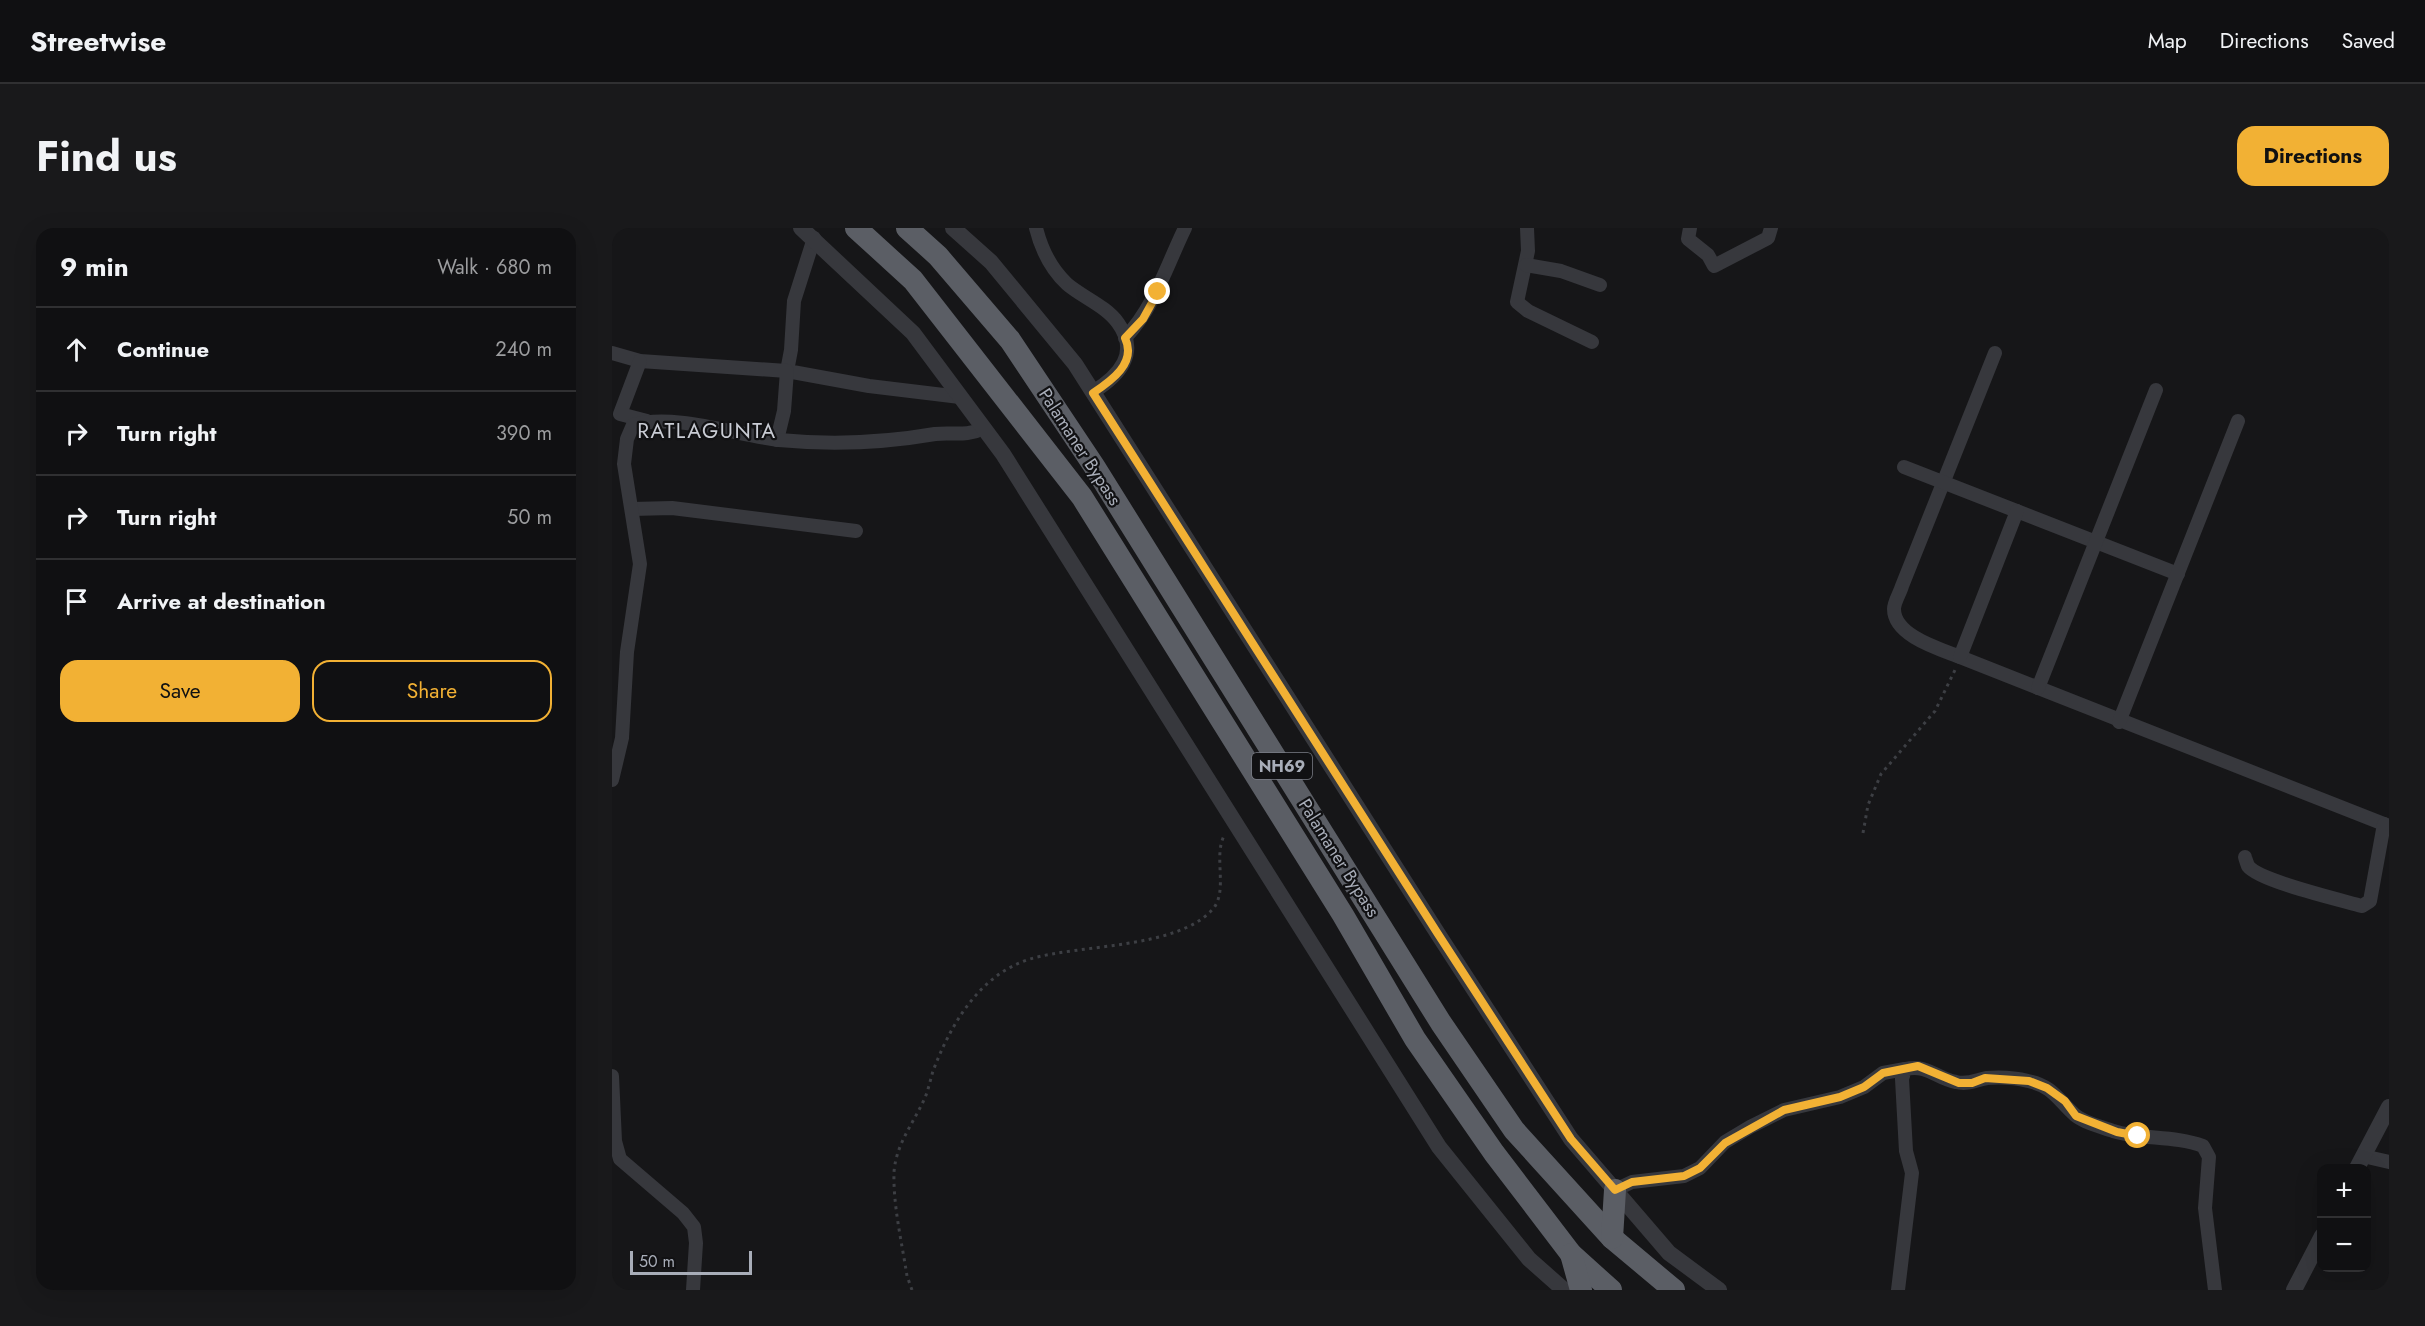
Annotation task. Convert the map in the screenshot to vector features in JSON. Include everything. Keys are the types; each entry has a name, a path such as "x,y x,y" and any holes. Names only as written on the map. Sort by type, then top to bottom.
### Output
{"highway":[{"name":"Palamaner Bypass","path":"856,228 913,280 1082,497 1343,915 1415,1039 1494,1154 1571,1254 1611,1290"},
{"name":"Palamaner Bypass","path":"907,228 938,256 1010,340 1101,476 1441,1023 1514,1130 1612,1238 1674,1290"},
{"path":"1612,1238 1615,1190"},
{"path":"1571,1254 1581,1290"}],"street":[{"path":"953,228 992,262 1075,364 1571,1139 1668,1253 1719,1290"},
{"path":"1035,228 1042,250 1065,282 1118,322 1128,345 1124,368 1110,382 1093,393"},
{"path":"1125,338 1143,319 1158,292 1185,228"},
{"path":"1527,228 1528,251 1517,302 1528,310 1592,342"},
{"path":"1690,228 1688,239 1708,255 1714,266 1768,238 1771,228"},
{"path":"777,440 784,411 794,302 808,233"},
{"path":"808,233 913,333 984,428 1009,464 1439,1147 1529,1259 1564,1290"},
{"path":"1526,265 1561,271 1600,285"},
{"path":"612,353 640,361 787,371 869,386 960,396"},
{"path":"1995,353 1894,609 1899,623 1908,632 1960,657 2120,722 2387,825 2370,901 2362,906 2288,885 2255,871 2248,866 2245,857"},
{"path":"640,361 616,415 712,428 777,440 884,442 943,433 972,434 984,428"},
{"path":"2038,688 2156,390"},
{"path":"612,780 622,738 627,652 640,564 624,464 627,439 633,425 648,421"},
{"path":"2120,722 2238,421"},
{"path":"1904,467 2178,574"},
{"path":"632,509 672,508 856,531"},
{"path":"1960,657 2017,511"},
{"path":"1615,1190 1632,1182 1684,1176 1700,1168 1725,1143 1750,1127 1784,1110 1840,1097 1864,1087 1883,1073 1918,1066 1959,1083 1972,1083 1985,1078 2029,1081 2047,1088 2065,1101 2076,1116 2097,1125 2117,1132 2189,1140 2203,1146 2209,1157 2205,1208 2215,1290"},
{"path":"1898,1290 1912,1173 1906,1151 1902,1079 1905,1069"},
{"path":"612,1076 615,1141 620,1159 683,1213 694,1227 696,1243 693,1290"},
{"path":"2389,1107 2360,1162 2389,1162"},
{"path":"2294,1290 2317,1246"}],"path":[{"path":"1863,834 1868,805 1881,774 1935,711 1960,657"},
{"path":"912,1290 907,1276 894,1172 902,1139 924,1100 934,1070 961,1012 991,979 1029,960 1166,936 1193,924 1213,909 1219,893 1220,844 1227,830 1236,824"}],"district":[{"name":"RATLAGUNTA","path":"707,431"}],"route":[{"path":"1158,292 1143,319 1125,338 1128,345 1124,368 1110,382 1093,393 1571,1139 1615,1190 1632,1182 1684,1176 1700,1168 1725,1143 1784,1110 1840,1097 1864,1087 1883,1073 1918,1066 1947,1080 1959,1083 1972,1083 1985,1078 2029,1081 2047,1088 2065,1101 2076,1116 2117,1132 2138,1136"}]}
